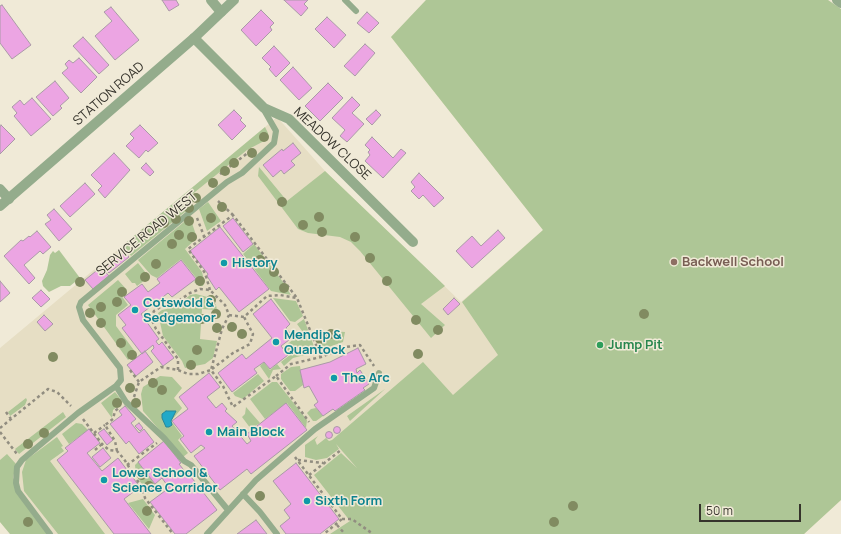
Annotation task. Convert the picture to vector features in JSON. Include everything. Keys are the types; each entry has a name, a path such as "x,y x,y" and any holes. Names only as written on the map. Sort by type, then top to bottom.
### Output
{"street":[{"path":"211,0 221,12"},
{"name":"STATION ROAD","path":"0,206 194,38 234,0"},
{"path":"837,0 841,3"},
{"name":"MEADOW CLOSE","path":"194,38 264,108 289,119 413,242"},
{"path":"0,188 9,199"}],"lane":[{"path":"345,0 356,12"},
{"name":"SERVICE ROAD WEST","path":"116,386 121,380 120,368 83,320 79,312 81,302 227,182 242,173 274,143 276,137 274,126 264,108"},
{"path":"207,534 256,480 315,429 374,388 379,373"},
{"path":"50,534 18,491 16,483 18,467 22,460 78,414 116,386 129,404 164,438 184,461 191,465 228,510"},
{"path":"243,494 260,512 277,534"}],"path":[{"path":"194,209 204,236"},
{"path":"211,370 222,329 229,315 225,305 210,290 205,273 188,251 204,236 233,215 297,298 321,357"},
{"path":"178,370 178,359 156,329 150,318 154,311 162,306 171,306 190,293 200,289 210,290"},
{"path":"229,315 244,317 267,296 280,295 297,298"},
{"path":"94,433 113,419 115,411 129,404 139,382 161,367 178,370 188,374 198,374 211,370 233,353 250,344 253,334 244,317"},
{"path":"211,370 223,386 233,407 291,364 321,357 346,347 360,345 379,373"},
{"path":"276,376 315,429"},
{"path":"1,426 48,389 57,392 78,414 102,444 110,450 117,451"},
{"path":"6,412 11,419"},
{"path":"105,425 116,441 117,451 142,488 145,498 173,534"},
{"path":"0,432 14,450"},
{"path":"127,465 164,438"},
{"path":"95,450 102,444"},
{"path":"309,475 341,450"},
{"path":"323,463 298,460 342,519"},
{"path":"324,534 342,519 352,519 373,534"},
{"path":"337,524 345,534"}],"shaded area":[{"name":"Backwell School","path":"426,0 828,0 841,9 841,500 804,534 10,534 0,522 0,348 277,117 325,171 461,302 543,230 391,37"}],"green space":[{"name":"Backwell School","path":"426,0 828,0 841,9 841,500 804,534 330,534 350,521 314,475 341,453 357,468 336,444 339,449 327,458 316,460 305,457 305,445 318,436 315,440 317,445 326,438 329,441 332,440 423,362 453,395 498,355 462,302 543,230 391,37"},
{"path":"265,127 268,133 266,140 247,150 190,196 191,207 131,256 123,245"},
{"path":"259,167 287,201 325,171 445,286 421,304 445,325 431,338 351,242 340,237 308,233 298,229 258,176"},
{"path":"208,202 221,221 207,231 199,209"},
{"path":"190,217 197,238 185,249 202,272 204,280 203,286 199,286 194,282 197,279 181,259 157,278 151,275 138,260"},
{"path":"254,244 291,295 271,291 243,254"},
{"path":"59,250 80,278 70,286 61,286 49,292 43,286 42,281 47,270 50,255 53,251 55,253"},
{"path":"138,263 149,277 137,286 135,283 132,283 125,274"},
{"path":"118,280 127,290 121,295 128,305 116,315 116,326 136,353 128,360 88,305"},
{"path":"196,294 211,298 216,305 217,310 202,309 200,339 217,341 213,358 205,364 185,368 182,361 163,336 158,313 162,310 176,307 190,295"},
{"path":"273,298 296,301 303,316 295,322 290,321"},
{"path":"304,319 316,352 293,358 284,366 281,362 290,355 284,347 295,338 298,341 305,335 297,324"},
{"path":"331,331 345,332 343,342 320,350 317,342 319,336 322,339"},
{"path":"264,362 270,370 277,364 281,369 273,370 269,379 260,366"},
{"path":"300,366 303,385 295,391 290,391 281,379 281,374 291,367"},
{"path":"258,374 264,381 243,399 235,396 233,393"},
{"path":"160,376 172,377 182,388 174,398 182,408 171,421 182,436 178,440 188,453 183,457 143,411 141,394 143,387"},
{"path":"272,382 277,382 307,420 306,428 287,403 265,419 250,399"},
{"path":"385,389 350,421 347,416"},
{"path":"115,392 123,402 113,410 112,418 101,403"},
{"path":"26,398 27,400 25,405 10,416 8,412"},
{"path":"246,407 260,423 251,429 242,417 245,414"},
{"path":"316,408 323,416 316,421 313,421 307,413 311,409"},
{"path":"63,412 66,417 19,454 15,449"},
{"path":"76,423 82,424 88,430 69,444 62,434"},
{"path":"57,437 63,446 61,447 64,451 50,461 105,534 58,534 24,491 22,472 26,460"},
{"path":"7,454 16,464 13,478 48,534 10,534 0,522 0,460"},
{"path":"138,462 158,488 145,493 143,486 136,475 135,465"},
{"path":"143,499 155,515 149,529 128,503"}],"water":[{"path":"166,411 176,411 171,421 172,425 169,427 166,427 162,418 162,414"}],"building":[{"path":"162,0 176,0 179,5 169,11"},
{"path":"284,0 308,0 304,4 308,8 301,16"},
{"path":"2,5 31,45 12,59 0,43 0,6"},
{"path":"111,7 139,40 115,60 95,36 112,21 104,12"},
{"path":"261,10 274,23 270,27 272,30 256,46 241,30"},
{"path":"367,12 379,23 369,33 357,23"},
{"path":"327,17 346,35 334,48 315,29"},
{"path":"83,37 109,65 99,74 73,46"},
{"path":"365,44 375,53 355,76 344,66"},
{"path":"274,46 290,63 276,77 269,69 271,67 262,58"},
{"path":"79,58 97,77 81,93 62,73 68,68 65,64 69,60 73,63"},
{"path":"293,67 312,88 299,100 280,80"},
{"path":"55,81 69,98 60,106 62,108 53,116 36,97"},
{"path":"328,83 343,98 320,121 305,106"},
{"path":"352,97 360,105 352,113 364,124 347,142 340,136 345,130 332,118"},
{"path":"32,98 51,119 31,136 14,116 17,113 12,107 20,100 24,105"},
{"path":"234,110 242,118 240,120 246,126 232,140 218,125"},
{"path":"376,110 381,115 372,125 366,119"},
{"path":"1,125 15,139 0,154 0,127"},
{"path":"140,125 158,143 148,152 146,150 139,158 126,146 134,138 130,134"},
{"path":"372,137 393,158 401,149 406,153 383,178 365,161 370,155 368,152 370,150 365,145"},
{"path":"293,143 301,153 291,161 295,165 284,174 281,170 273,177 263,165 282,149 283,151"},
{"path":"114,153 130,170 105,198 98,190 102,186 91,175"},
{"path":"146,163 154,172 150,176 141,168"},
{"path":"419,173 444,198 434,207 423,195 419,199 411,191 415,187 411,182"},
{"path":"85,183 95,194 70,217 60,206"},
{"path":"54,209 72,229 59,241 45,224 51,220 47,215"},
{"path":"233,218 253,244 243,252 223,226"},
{"name":"History","path":"220,227 269,289 239,312 219,287 216,290 207,276 208,274 190,251"},
{"path":"498,230 505,238 472,268 456,251 472,236 481,246"},
{"path":"37,231 51,247 43,254 40,251 24,265 35,278 29,284 4,256 21,240 23,241"},
{"path":"123,250 129,257 109,273 103,267"},
{"name":"Cotswold & Sedgemoor","path":"181,260 196,279 172,297 168,293 141,314 159,339 156,341 157,343 159,345 162,342 174,358 163,366 151,351 154,348 153,345 142,354 122,328 126,325 118,315 131,305 124,297 142,284 148,292 160,283 157,279"},
{"path":"101,267 109,276 93,289 85,280"},
{"path":"0,281 10,293 0,302"},
{"path":"41,290 50,299 41,307 32,298"},
{"path":"454,298 460,304 448,315 443,309"},
{"name":"Mendip & Quantock","path":"271,299 290,324 286,328 293,337 281,346 288,355 270,369 264,362 254,369 257,373 232,392 218,373 242,354 246,359 272,338 253,314"},
{"path":"44,315 53,324 45,331 37,322"},
{"name":"The Arc","path":"358,348 366,364 356,369 357,373 360,370 369,384 363,388 365,390 335,411 333,409 323,416 314,405 318,402 309,386 304,388 300,370 330,362"},
{"path":"145,351 153,362 136,376 127,365"},
{"name":"Main Block","path":"209,373 220,387 207,397 216,408 222,403 227,409 225,411 237,422 232,426 247,444 251,441 247,434 286,403 307,430 251,474 247,469 220,490 194,456 205,448 201,445 191,453 180,439 184,436 172,421 188,409 179,397"},
{"path":"125,406 136,419 131,423 139,433 144,429 154,442 139,454 129,441 126,444 110,424 122,415 119,411"},
{"path":"139,423 143,428 140,431 135,426"},
{"path":"337,427 340,430 337,433 334,430"},
{"name":"Lower School & Science Corridor","path":"89,429 100,443 87,453 102,471 118,458 140,487 124,499 151,534 114,534 57,460 68,451 65,448"},
{"path":"104,429 113,440 107,445 98,433"},
{"path":"329,431 332,432 332,438 329,439 326,438 325,435 326,432"},
{"path":"164,441 181,463 179,464 187,474 188,473 217,510 186,534 175,534 150,502 169,488 162,478 155,484 138,462"},
{"path":"103,448 111,458 100,467 92,457"},
{"name":"Sixth Form","path":"296,463 339,519 320,534 286,534 280,526 290,518 284,510 291,504 273,481"},
{"path":"256,520 267,534 237,534"}],"place":[{"name":"Backwell School","path":"674,262"},
{"name":"History","path":"224,263"},
{"name":"Cotswold & Sedgemoor","path":"135,310"},
{"name":"Mendip & Quantock","path":"276,342"},
{"name":"Jump Pit","path":"600,345"},
{"name":"The Arc","path":"334,378"},
{"name":"Main Block","path":"209,432"},
{"name":"Lower School & Science Corridor","path":"104,480"},
{"name":"Sixth Form","path":"307,501"}]}
